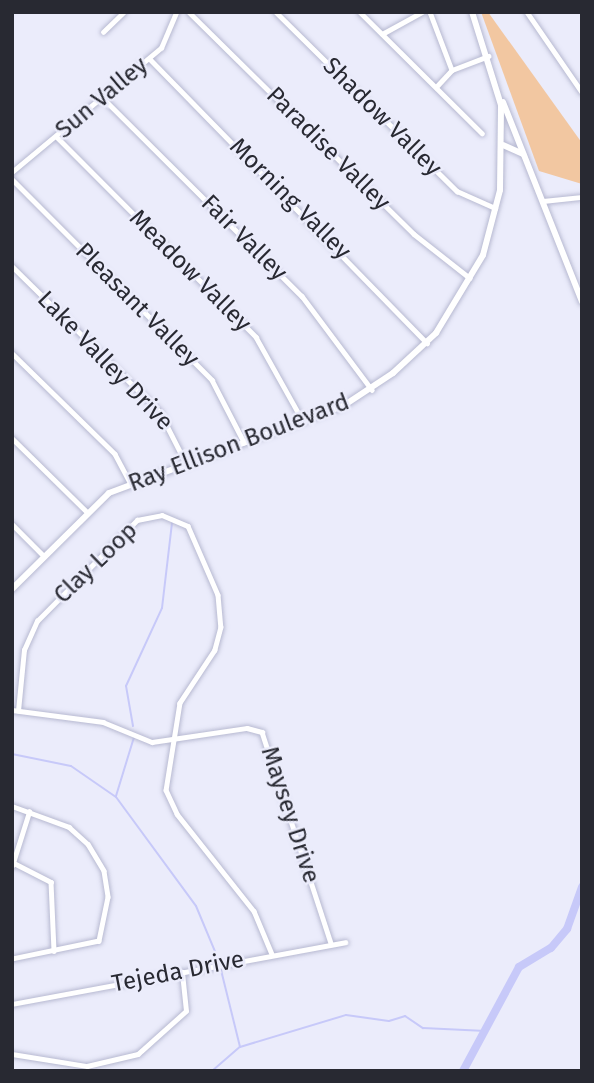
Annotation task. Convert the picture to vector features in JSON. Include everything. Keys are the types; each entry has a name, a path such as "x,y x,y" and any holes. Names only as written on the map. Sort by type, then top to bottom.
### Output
{"street":[{"path":"103,32 124,12"},
{"name":"Sun Valley","path":"12,172 150,59 176,12"},
{"name":"Paradise Valley","path":"190,12 414,234 472,279"},
{"name":"Shadow Valley","path":"276,12 457,191 497,209"},
{"path":"360,12 482,133"},
{"path":"382,34 422,12"},
{"path":"430,12 452,70"},
{"name":"Ray Ellison Boulevard","path":"12,589 86,512 131,484 303,421 372,390 427,343 472,279 497,209 503,145 498,91 472,12"},
{"path":"527,12 582,92"},
{"path":"436,87 452,70 488,55"},
{"name":"Morning Valley","path":"150,59 427,343"},
{"path":"498,91 527,158 582,302"},
{"name":"Fair Valley","path":"103,98 302,296 372,390"},
{"name":"Meadow Valley","path":"56,136 256,337 303,421"},
{"path":"503,145 527,158"},
{"name":"Pleasant Valley","path":"12,179 212,380 244,442"},
{"path":"543,201 582,197"},
{"name":"Lake Valley Drive","path":"12,266 160,412 186,463"},
{"path":"12,353 115,454 131,484"},
{"path":"12,438 86,512"},
{"name":"Clay Loop","path":"15,710 24,650 37,621 132,524 149,515 170,516 197,539 221,619 215,650 180,703 172,742 168,800 251,906 272,954"},
{"path":"12,524 44,556"},
{"name":"Maysey Drive","path":"15,710 103,722 152,742 172,742 247,728 265,735 331,943"},
{"path":"12,806 69,827 93,850 108,889 103,934 99,941 12,959"},
{"path":"29,812 13,864 51,882 54,951"},
{"name":"Tejeda Drive","path":"12,1004 345,942"},
{"path":"12,1054 87,1066 138,1054 186,1011 182,972"}],"shaded area":[{"path":"481,12 488,12 582,143 582,184 539,171"}],"waterway":[{"path":"133,726 126,686 162,608 172,523"},
{"path":"116,796 134,737"},
{"path":"12,754 71,766 116,797 196,906 219,961"},
{"path":"463,1071 519,967 551,948 567,929 582,887"},
{"path":"221,970 240,1047"},
{"path":"212,1071 240,1047 346,1015 389,1021 405,1016 423,1028 486,1031"}]}
